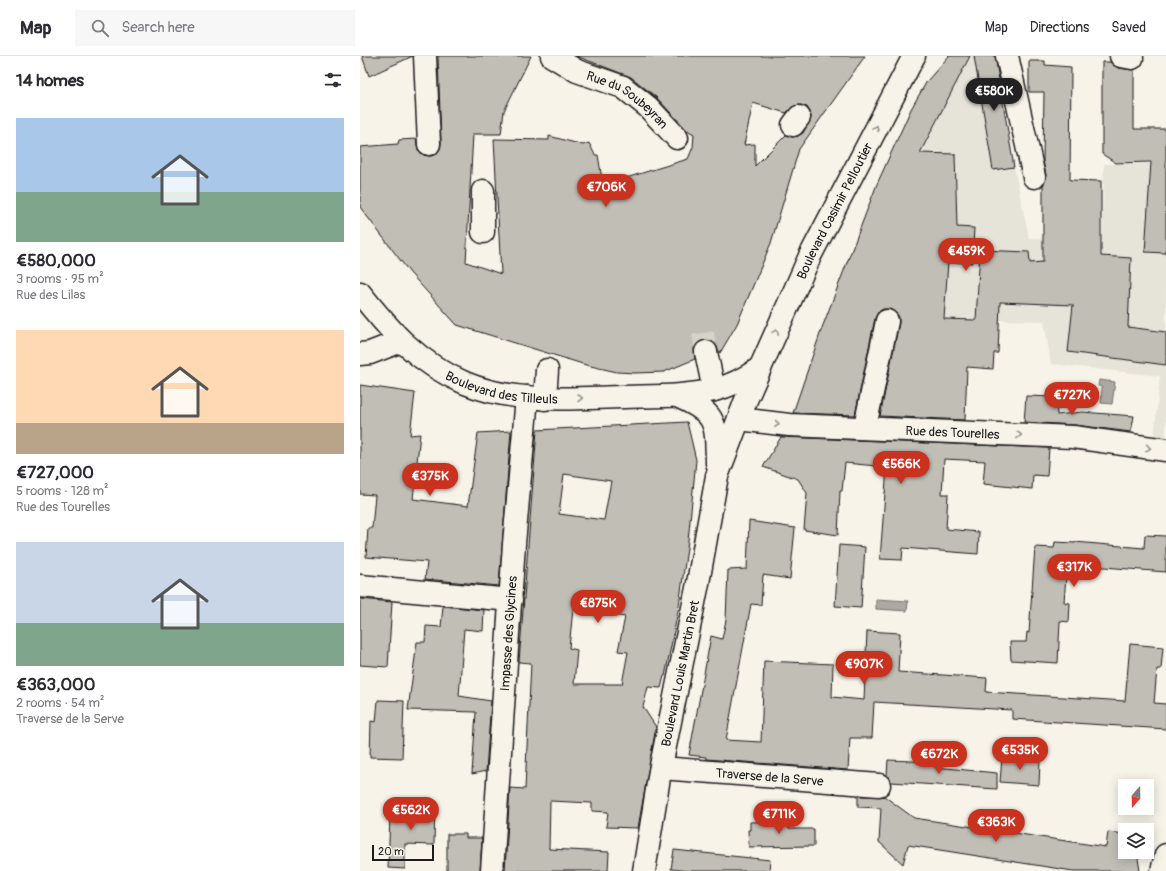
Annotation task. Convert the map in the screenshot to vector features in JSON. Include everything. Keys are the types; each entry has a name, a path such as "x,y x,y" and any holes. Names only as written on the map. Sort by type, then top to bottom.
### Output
{"street":[{"path":"425,56 429,144"},
{"name":"Rue du Soubeyran","path":"552,56 577,72 623,87 648,107 677,138"},
{"name":"Boulevard Casimir Pelloutier","path":"739,419 810,256 914,56"},
{"path":"1007,56 1034,178"},
{"path":"483,232 489,188"},
{"name":"Boulevard des Tilleuls","path":"360,293 394,334 414,354 465,383 482,388 536,398 677,396"},
{"path":"864,427 887,321"},
{"path":"360,354 370,353 394,334"},
{"path":"706,352 714,390"},
{"path":"677,396 714,390 740,381 760,368"},
{"name":"Impasse des Glycines","path":"492,871 511,600 536,398 547,370"},
{"name":"Boulevard Louis Martin Bret","path":"677,396 702,408 710,416 716,432 717,476"},
{"name":"Rue des Tourelles","path":"702,408 739,419 788,425 1073,437 1166,450"},
{"name":"Boulevard Louis Martin Bret","path":"644,871 661,768 698,583 717,476 739,419"},
{"path":"360,586 511,600"},
{"name":"Traverse de la Serve","path":"661,768 879,784"},
{"path":"1162,871 1166,855"}],"shaded area":[{"path":"949,56 995,56 1014,167 1029,238 1102,241 1104,164 1166,164 1166,439 1154,438 1160,376 1051,364 1044,321 944,319 920,153 894,145 911,109 927,81"},
{"path":"1099,380 1115,382 1112,404 1101,403 1102,387 1098,386"},
{"path":"876,599 908,601 907,611 876,609"}],"building":[{"path":"362,56 413,56 369,76"},
{"path":"438,56 531,56 504,111 501,134 473,134 466,262 501,274 494,139 549,140 549,136 583,145 589,143 595,155 598,155 603,185 688,159 693,147 694,134 687,130 656,97 631,77 576,56 865,56 799,149 771,243 737,324 720,353 715,343 710,340 703,340 698,342 694,348 695,359 664,372 617,372 586,365 457,325 410,273 360,207 360,147 398,144 399,140 416,139 418,150 424,155 430,156 435,155 440,149","holes":["753,103 786,113 794,106 801,105 807,107 811,118 803,133 792,137 786,135 755,166 755,144 744,145"]},
{"path":"949,56 970,56 920,153 955,154 957,227 974,228 972,263 948,262 944,319 976,320 980,250 1029,252 1030,263 1043,262 1043,185 1046,175 1043,161 1044,92 1029,92 1029,61 1045,61 1045,65 1071,67 1070,180 1101,181 1101,256 1131,258 1128,327 1166,332 1166,365 1068,352 1073,305 1000,302 998,353 994,353 993,369 967,367 965,420 880,416 899,323 899,317 895,311 883,309 878,312 875,318 855,415 793,413 822,328 877,184 911,109 927,81"},
{"path":"974,56 995,56 1014,167 993,170"},
{"path":"1102,62 1110,62 1118,68 1134,70 1134,129 1166,129 1166,253 1145,252 1151,162 1116,163 1102,154"},
{"path":"360,385 415,393 410,435 420,434 413,499 468,506 478,433 511,431 499,586 425,579 427,562 366,557 368,528 372,528 375,495 360,494"},
{"path":"1026,396 1056,397 1057,415 1082,412 1134,416 1131,432 1075,425 1024,422"},
{"path":"687,422 696,460 688,541 679,606 665,676 661,688 648,687 643,707 656,727 638,828 606,827 608,812 592,811 592,803 550,801 549,849 609,852 608,871 505,871 510,788 525,789 531,663 519,662 537,430","holes":["564,474 611,481 604,520 559,514","573,609 625,617 618,651 628,652 622,684 574,684 577,650 569,648"]},
{"path":"781,437 1049,448 1047,476 1033,475 1032,489 983,484 985,461 944,459 942,494 948,494 946,529 979,532 978,554 903,548 902,560 880,559 887,467 845,463 842,491 840,491 838,535 804,530 807,493 798,479 763,467"},
{"path":"749,521 795,528 790,579 763,575 761,605 751,604 726,740 761,742 764,661 833,664 832,697 864,700 867,631 900,633 898,672 987,678 986,692 1125,701 1130,644 1163,647 1161,669 1157,669 1154,703 1166,704 1166,729 1012,719 1012,710 874,702 872,738 850,738 848,770 706,759 706,757 689,755 711,636 722,639 726,620 728,570 747,569"},
{"path":"1145,535 1166,536 1166,572 1067,564 1064,602 1070,603 1069,622 1060,621 1058,663 1011,660 1010,642 1026,642 1027,632 1029,633 1035,547 1054,548 1055,542 1075,542 1144,548"},
{"path":"839,545 865,547 861,608 835,606"},
{"path":"360,599 392,602 388,667 360,665"},
{"path":"443,606 484,610 483,631 464,629 459,696 491,701 486,771 472,774 476,712 408,710 417,642 425,642 426,626 441,627"},
{"path":"378,700 404,701 402,758 370,757 371,721 376,722"},
{"path":"1002,757 1040,760 1039,785 1000,782"},
{"path":"888,760 935,762 935,767 997,773 997,789 891,782 887,775"},
{"path":"858,796 884,796 914,818 1106,847 1108,832 1118,833 1118,859 1138,859 1140,871 1073,871 908,845 903,864 879,842 881,808 858,807"},
{"path":"407,801 435,802 434,845 405,844 405,869 388,868 390,816 406,816"},
{"path":"789,821 789,829 814,829 814,846 749,847 748,830 750,830 750,822"},
{"path":"447,834 466,834 466,838 482,838 480,871 447,871"},
{"path":"674,850 770,860 769,871 688,871 671,869"}],"tunnel":[{"path":"703,333 706,352"}]}
